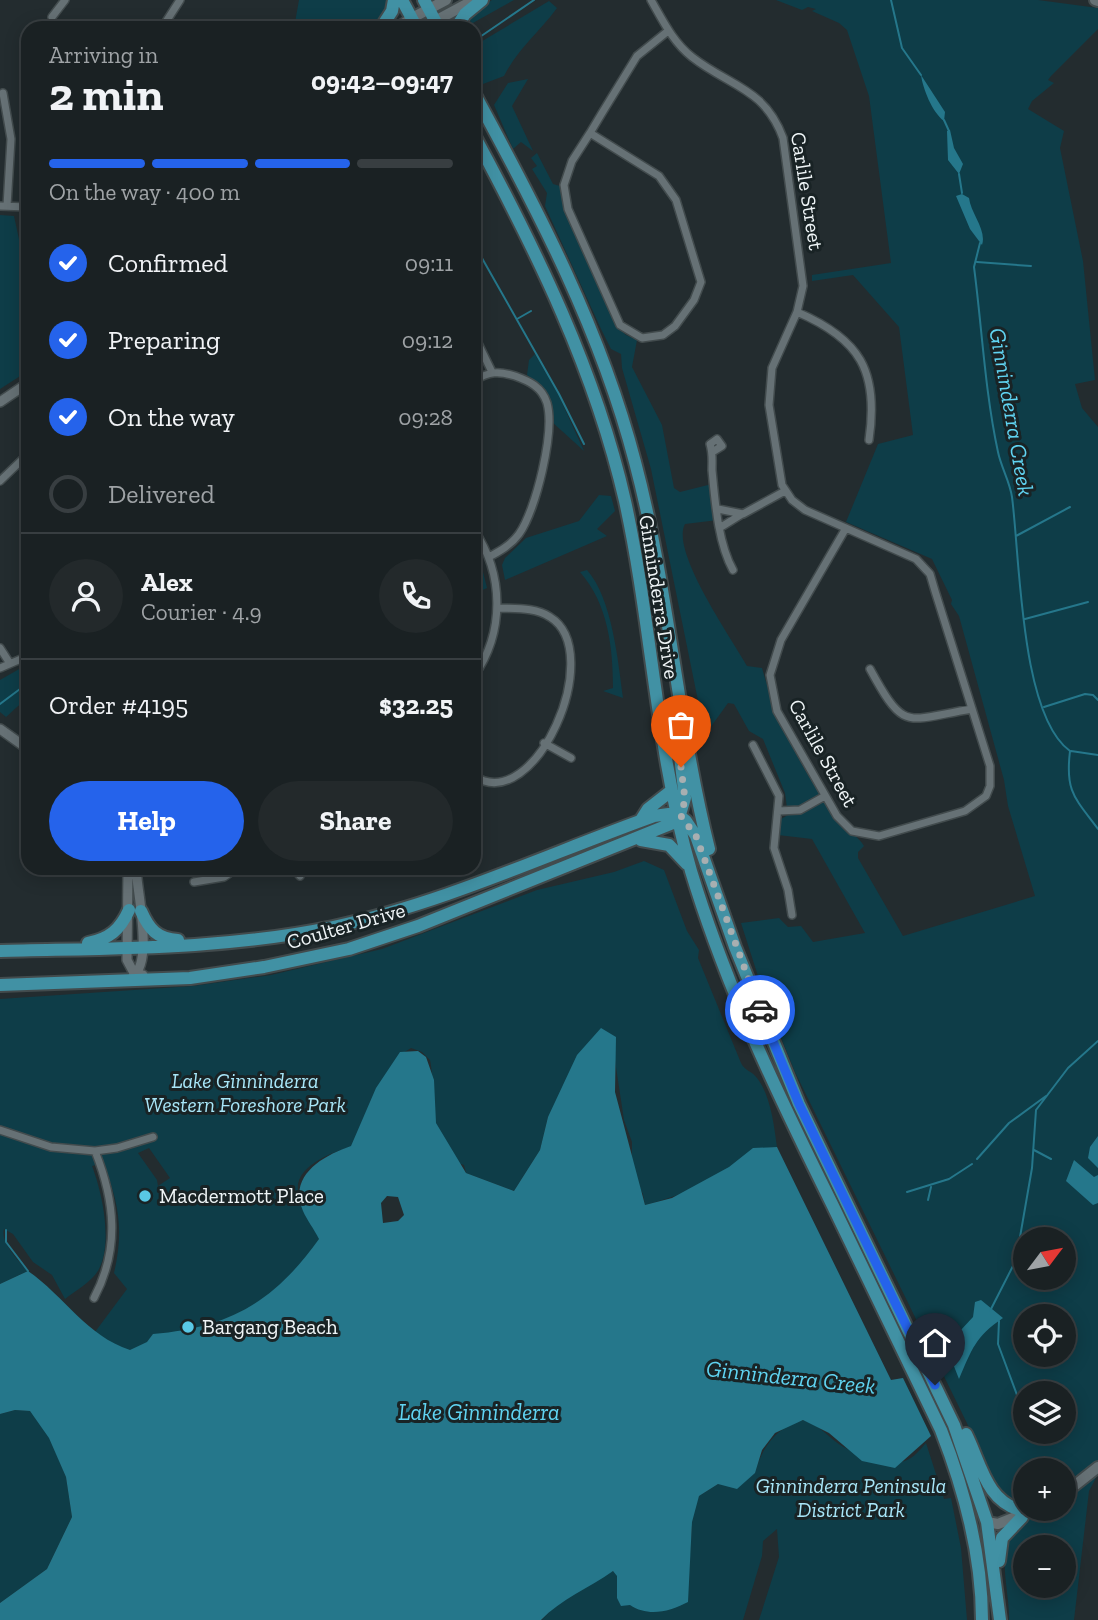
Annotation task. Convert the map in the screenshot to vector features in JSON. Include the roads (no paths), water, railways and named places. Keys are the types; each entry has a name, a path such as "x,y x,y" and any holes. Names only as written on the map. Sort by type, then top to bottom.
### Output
{"main road":[{"path":"385,21 392,11 394,0"},
{"path":"402,0 415,21"},
{"path":"432,14 446,0"},
{"path":"432,14 474,0"},
{"path":"460,21 482,0"},
{"name":"Ginninderra Drive","path":"481,103 572,282 621,413 652,534 697,803 748,976"},
{"name":"Ginninderra Drive","path":"481,148 552,287 603,420 624,499 636,560 671,791 681,818 690,868 721,962 749,1032 920,1369 954,1424 987,1522 1000,1613"},
{"path":"676,686 674,706 685,799 681,818"},
{"path":"641,821 648,809 671,791"},
{"name":"Coulter Drive","path":"0,951 204,945 338,926 431,900 641,821 667,813 681,818"},
{"name":"Ginninderra Drive","path":"681,818 696,836 799,1104 920,1369 956,1469 974,1540 984,1620"},
{"name":"Coulter Drive","path":"0,985 190,978 264,968 343,950 418,926 637,839 681,818"},
{"path":"637,839 669,845 690,868"},
{"path":"71,949 111,936 135,910 156,935 165,940 194,940 204,945"},
{"path":"954,1424 965,1432 989,1489 1007,1507 1013,1508"},
{"path":"1076,1484 1098,1467"},
{"path":"956,1469 968,1503 987,1522"},
{"path":"987,1522 1013,1516"},
{"path":"1000,1613 998,1550 1007,1531 1019,1521"},
{"path":"984,1620 979,1538 987,1522"}],"street":[{"path":"52,17 65,0"},
{"path":"167,21 180,0"},
{"name":"Carlile Street","path":"651,0 668,31 692,56 758,98 777,123 784,146 802,272 802,293 797,312 772,368 768,390 779,472 785,491 805,510 846,528 916,559 924,565 933,582 991,776 986,796 975,807 884,835 868,836 844,824 777,712 770,675 781,640 846,528"},
{"path":"590,133 659,176 676,200 701,282 688,309 675,326 663,335 642,338 620,325 568,209 564,191 567,173 590,133 638,56 668,31"},
{"path":"3,93 11,139 4,206"},
{"path":"797,312 835,330 858,356 866,377 872,419 869,440"},
{"path":"481,349 492,372"},
{"path":"481,378 492,372 506,373 536,385 542,393 548,414 539,481 524,526 510,545 489,557"},
{"path":"0,402 21,388"},
{"path":"714,451 712,468 718,509 725,552 733,570"},
{"path":"0,481 21,461"},
{"path":"721,527 785,491"},
{"path":"718,509 743,514"},
{"path":"481,543 489,557 497,588 497,608 490,646 481,663"},
{"path":"481,779 491,783 517,777 533,762 570,691 566,636 554,619 540,612 497,608"},
{"path":"0,648 9,663"},
{"path":"0,668 21,659"},
{"path":"870,669 889,705 900,716 916,718 972,709"},
{"path":"0,729 21,744"},
{"path":"544,743 571,758"},
{"path":"753,745 777,787 778,811 774,848 788,890 792,915"},
{"path":"778,811 795,812 825,796"},
{"path":"135,875 135,910 128,947 130,969 135,975"},
{"path":"194,882 228,875"},
{"path":"135,910 143,947 141,966 135,975"},
{"path":"123,981 135,975 180,973 190,978"},
{"path":"0,1130 51,1147 95,1151 117,1148 153,1137"},
{"path":"94,1298 106,1273 114,1232 107,1188 95,1151"}],"water":[{"path":"921,75 945,112 944,121 929,100"},
{"path":"950,130 954,148 963,164 959,174 948,160 947,131"},
{"path":"962,194 969,198 981,228 982,245 970,229 956,196"},
{"name":"Lake Ginninderra","path":"601,1028 616,1037 615,1092 645,1205 672,1198 729,1167 753,1148 777,1147 891,1380 903,1378 931,1436 895,1468 862,1461 829,1433 803,1420 775,1433 762,1450 755,1473 737,1489 718,1484 699,1496 692,1522 688,1602 666,1611 651,1612 630,1605 621,1606 617,1598 617,1576 613,1571 566,1600 541,1620 0,1620 0,1603 47,1569 72,1517 66,1477 49,1438 30,1411 15,1410 0,1414 0,1284 28,1271 88,1325 115,1344 130,1350 147,1342 153,1334 205,1325 227,1317 248,1308 267,1295 302,1261 319,1239 303,1211 300,1187 310,1169 329,1155 351,1146 376,1088 400,1052 418,1051 426,1057 434,1080 436,1123 466,1173 514,1191 540,1150 548,1117 577,1055","holes":["387,1196 398,1197 404,1215 398,1221 383,1223 381,1203"]},
{"path":"1098,1136 1098,1168 1088,1158 1090,1147"},
{"path":"1074,1160 1094,1177 1098,1175 1098,1203 1093,1205 1066,1181"},
{"path":"981,1300 1003,1318 975,1344 959,1379 946,1346 973,1317 975,1302"}],"waterway":[{"path":"481,36 534,0"},
{"name":"Ginninderra Creek","path":"891,0 902,48 921,75"},
{"name":"Ginninderra Creek","path":"944,120 949,131"},
{"name":"Ginninderra Creek","path":"959,174 962,193"},
{"name":"Ginninderra Creek","path":"980,243 974,267 987,383 998,452 1012,497 1025,633 1032,671 1041,705 1053,732 1070,751 1069,776 1074,794 1098,829"},
{"path":"481,256 559,394 584,444"},
{"path":"977,262 1031,266"},
{"path":"517,319 531,311"},
{"path":"1016,536 1070,507"},
{"path":"1025,619 1088,602"},
{"path":"0,704 21,688"},
{"path":"1044,707 1085,694 1093,695 1098,700"},
{"path":"1071,751 1098,755"},
{"name":"Ginninderra Creek","path":"990,1311 1016,1260 1032,1168 1036,1110 1068,1068 1098,1041"},
{"name":"Ginninderra Creek","path":"977,1159 1009,1123 1046,1096"},
{"path":"1034,1150 1051,1159"},
{"name":"Ginninderra Creek","path":"907,1192 949,1179 972,1164"},
{"path":"928,1200 931,1187"},
{"path":"6,1230 6,1242 28,1271"},
{"path":"999,1321 998,1344 1013,1384"},
{"name":"Ginninderra Creek","path":"938,1380 951,1362"}],"place":[{"name":"Macdermott Place","path":"145,1196"},
{"name":"Bargang Beach","path":"188,1327"}],"park label":[{"name":"Lake Ginninderra Western Foreshore Park","path":"245,1093"},
{"name":"Ginninderra Peninsula District Park","path":"851,1498"}]}
